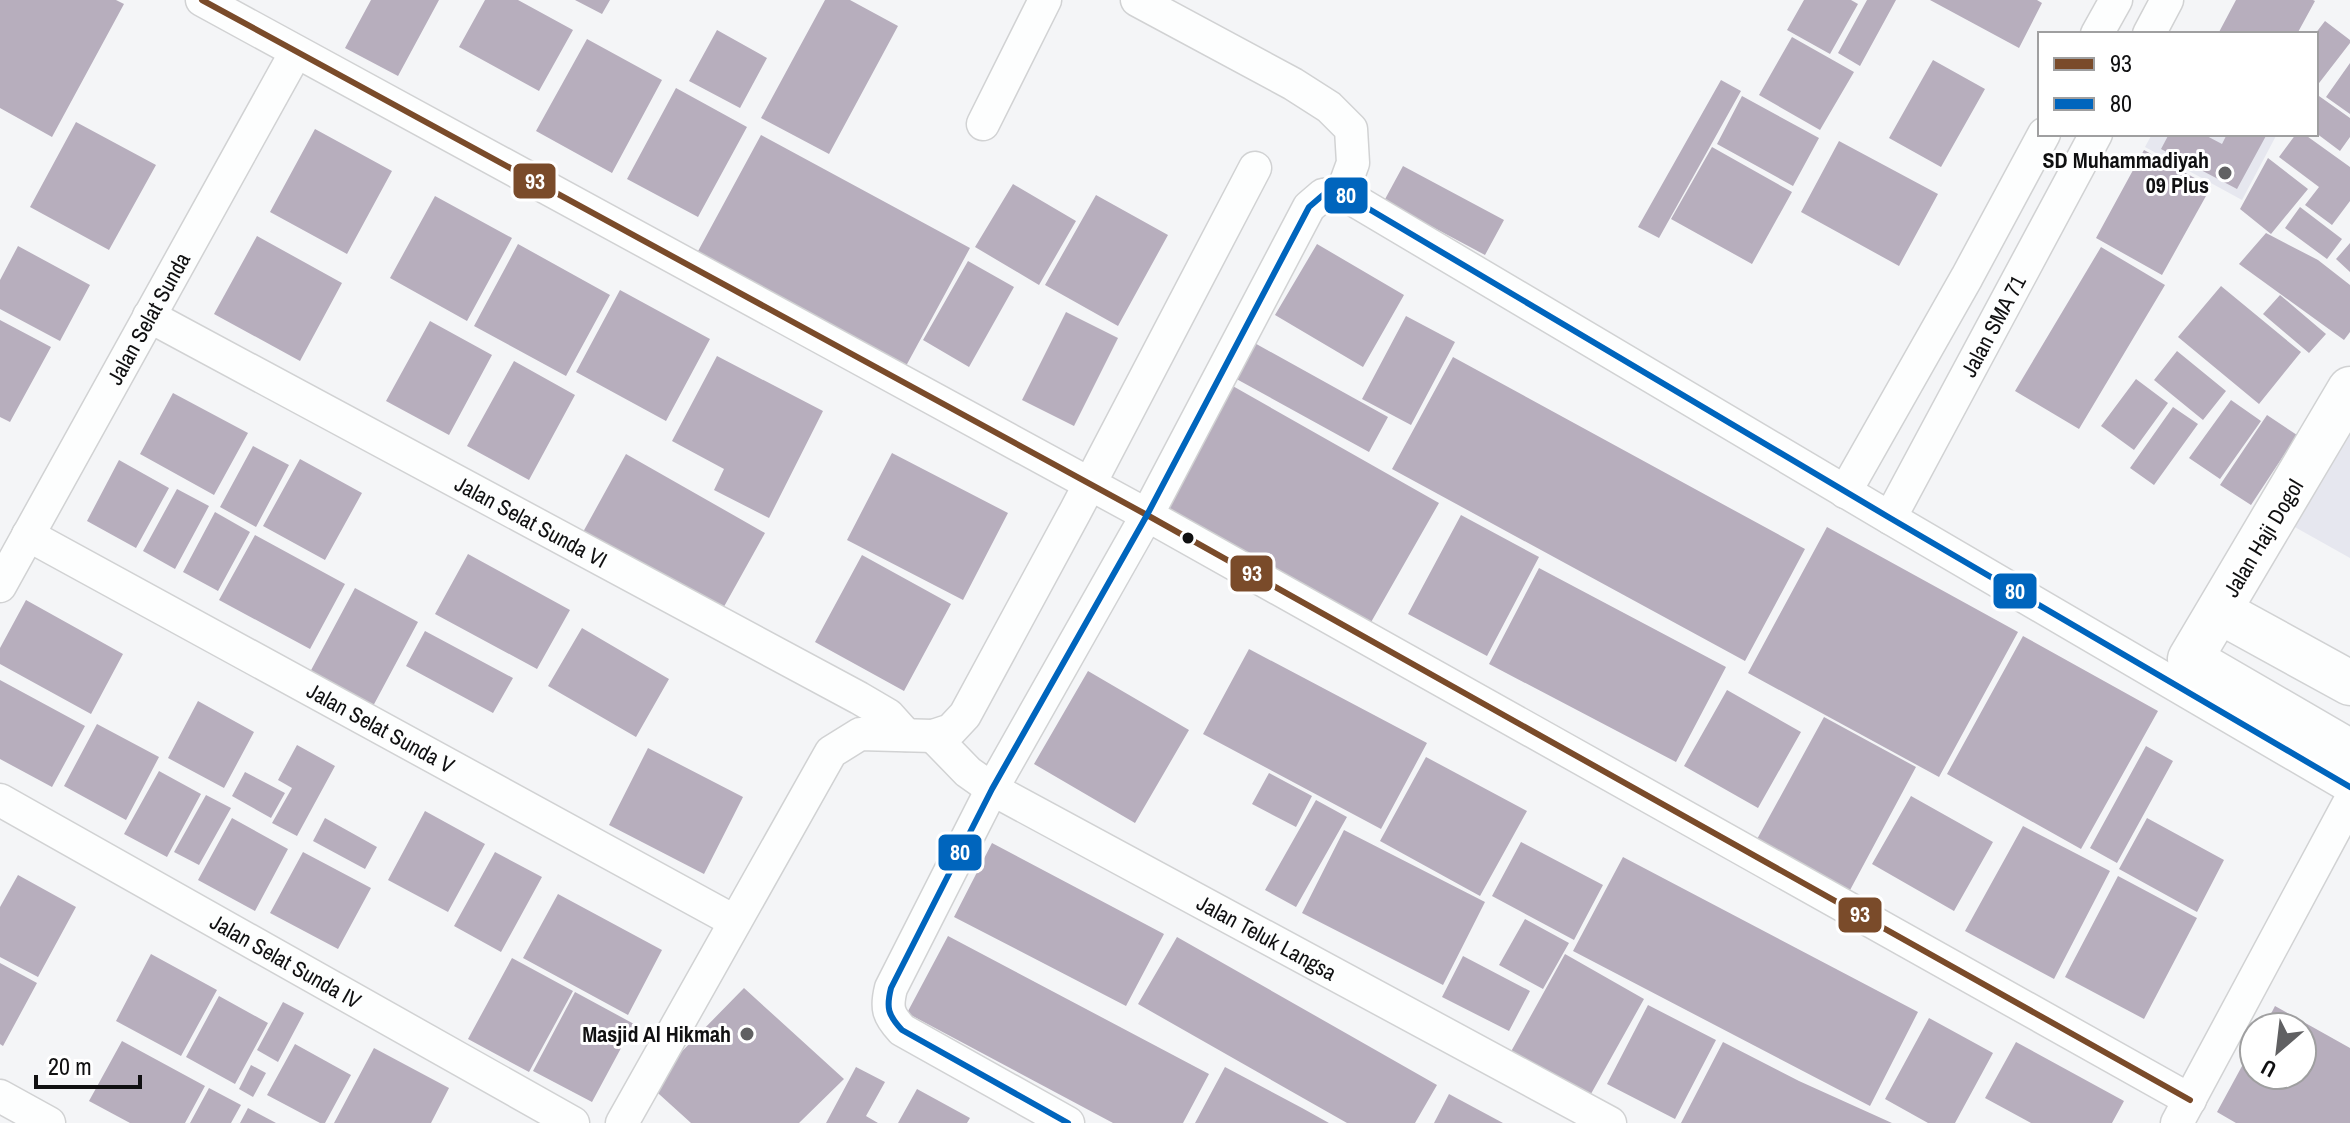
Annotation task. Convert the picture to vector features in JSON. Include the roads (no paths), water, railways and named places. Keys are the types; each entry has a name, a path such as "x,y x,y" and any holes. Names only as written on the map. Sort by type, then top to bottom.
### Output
{"street":[{"path":"202,0 1147,515 2183,1112 2350,801"},
{"path":"983,124 1045,0"},
{"path":"1137,0 1293,84 1329,107 1351,129 1353,163 1342,193"},
{"path":"2098,32 2116,0"},
{"path":"2150,32 2167,0"},
{"name":"Jalan Selat Sunda","path":"0,586 296,52"},
{"path":"1845,492 2043,136"},
{"name":"Jalan SMA 71","path":"1890,518 2095,136"},
{"path":"622,1123 831,752 860,734 919,736 951,730 965,715 1255,168"},
{"path":"1068,1123 902,1030 890,1017 886,1006 891,988 992,789 1147,515 1309,207 1323,195 1342,193 1890,518 2183,672 2350,752"},
{"path":"1967,277 2009,300"},
{"name":"Jalan Selat Sunda VI","path":"149,316 859,698 919,736"},
{"name":"Jalan Haji Dogol","path":"2183,672 2350,389"},
{"name":"Jalan Selat Sunda V","path":"28,535 734,921"},
{"path":"2219,611 2350,683"},
{"path":"2183,672 2350,787"},
{"name":"Jalan Teluk Langsa","path":"919,736 992,789 1610,1123"},
{"name":"Jalan Selat Sunda IV","path":"0,800 573,1123"},
{"path":"0,1096 49,1123"}],"place":[{"name":"SD Muhammadiyah 09 Plus","path":"2225,173"},
{"name":"Masjid Al Hikmah","path":"747,1034"}]}
